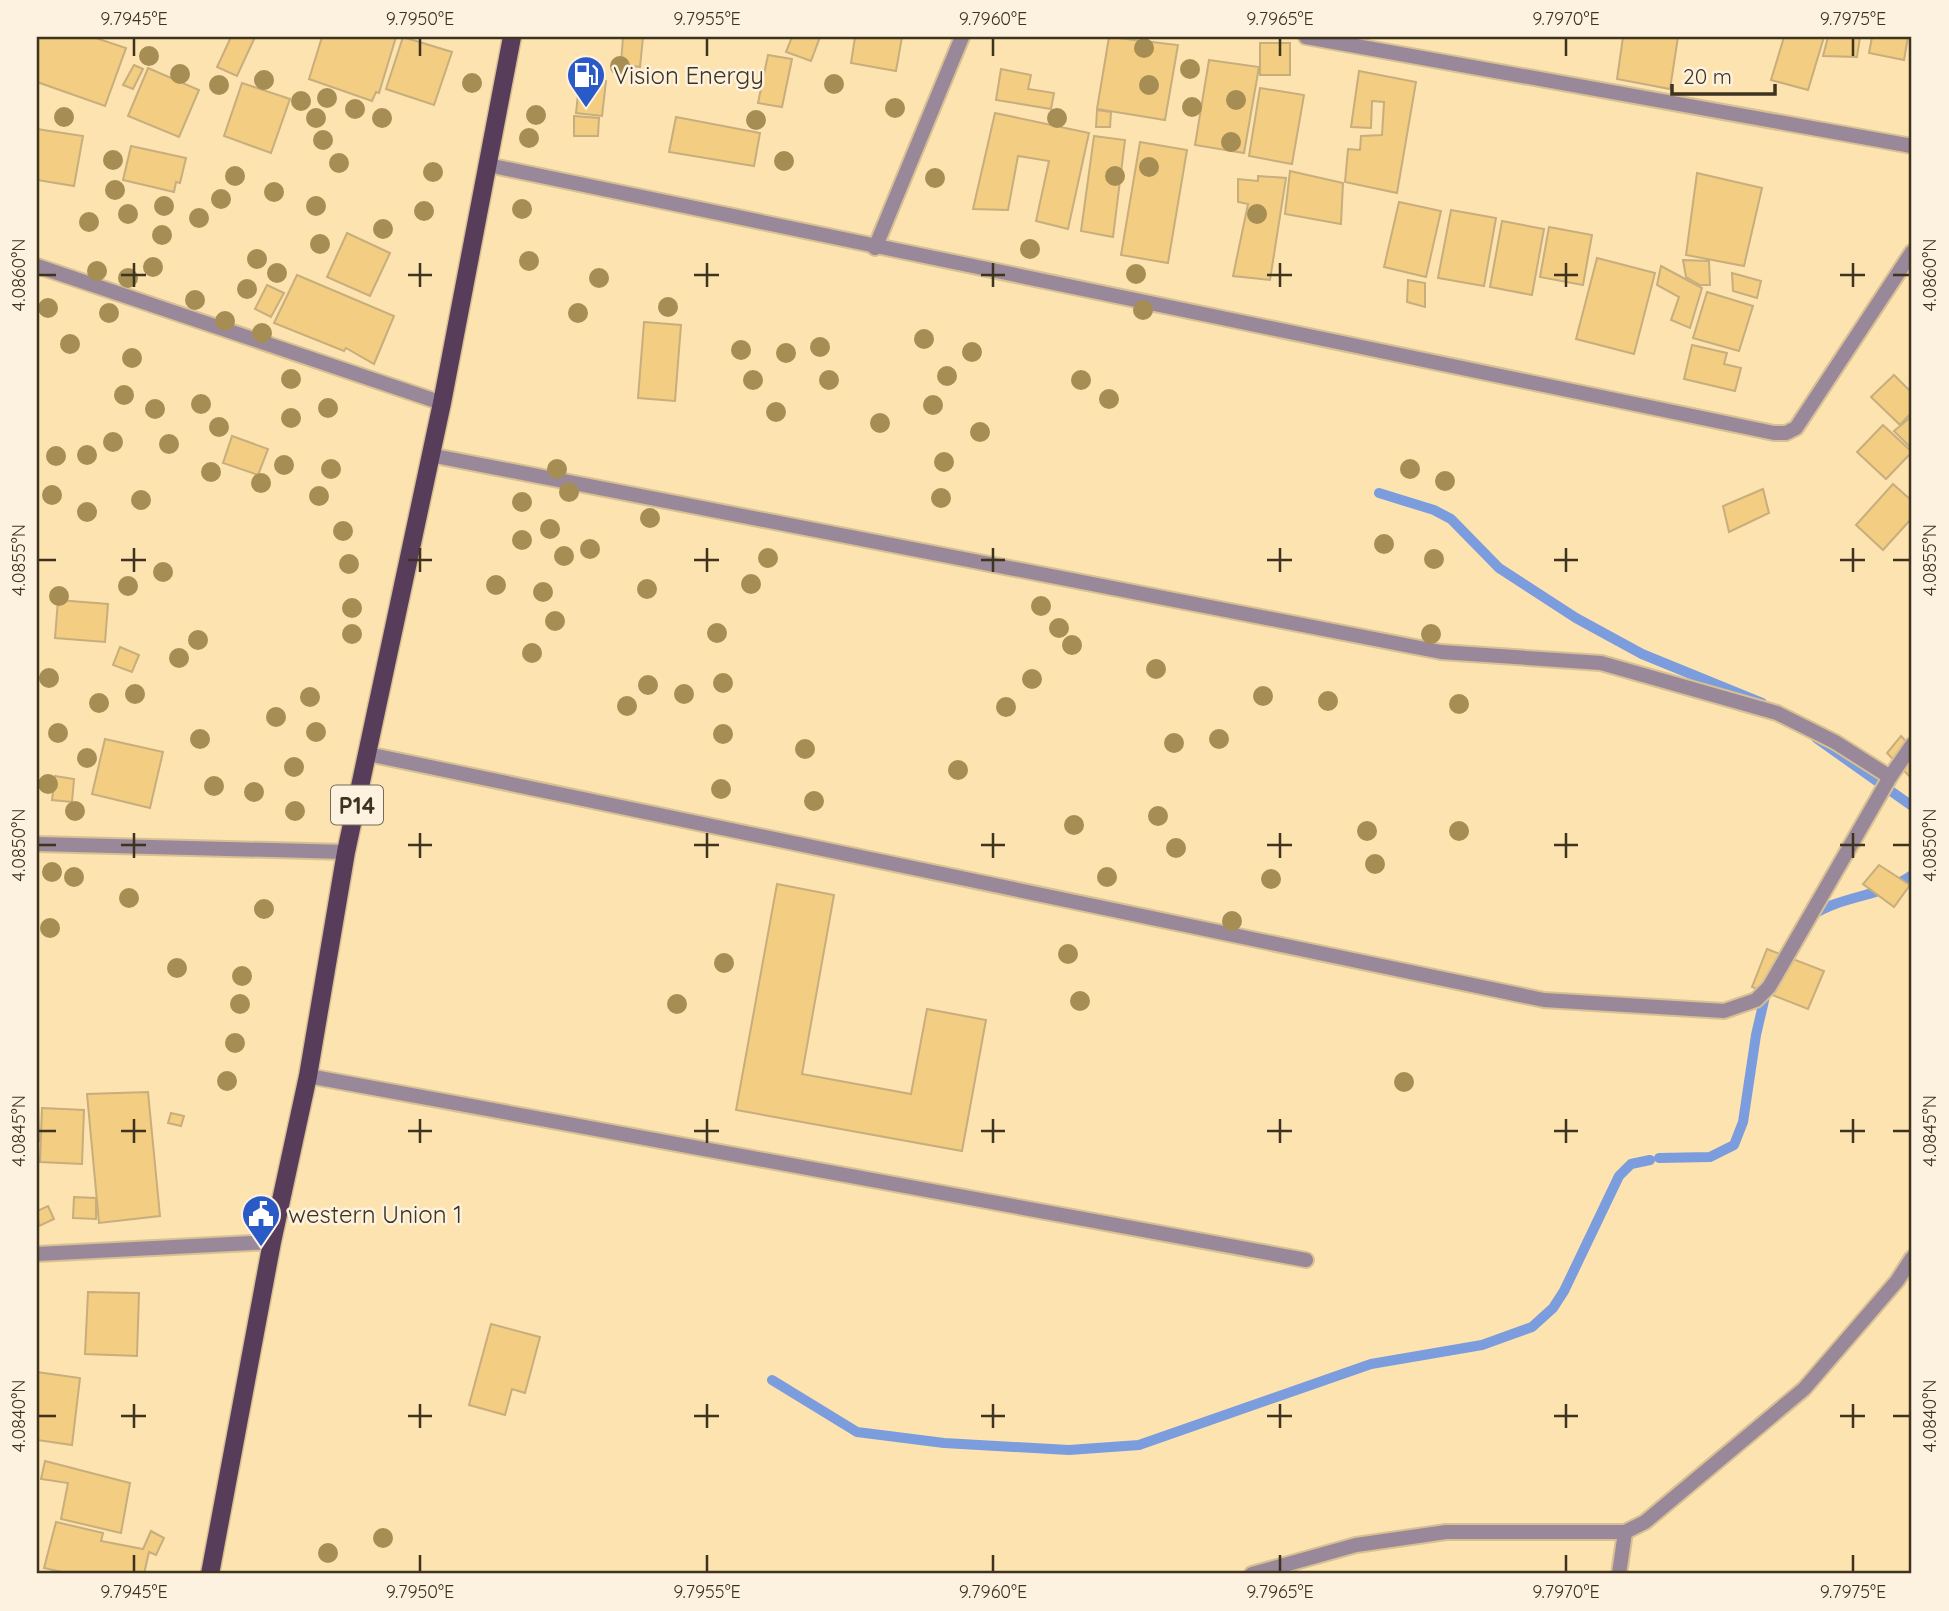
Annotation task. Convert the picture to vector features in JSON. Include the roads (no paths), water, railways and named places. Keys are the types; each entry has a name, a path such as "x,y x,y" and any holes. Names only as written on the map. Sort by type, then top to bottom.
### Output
{"main road":[{"name":"P14","path":"210,1574 272,1241 308,1076 346,852 442,403 512,37"}],"street":[{"path":"875,248 962,37"},
{"path":"1306,37 1912,146"},
{"path":"488,165 875,248 1786,433 1796,428 1912,252"},
{"path":"37,266 442,403"},
{"path":"430,455 1441,652 1601,663 1777,713 1835,742 1890,777"},
{"path":"368,754 1544,1000 1724,1011 1756,1000 1769,987 1890,777 1912,746"},
{"path":"37,844 346,852"},
{"path":"308,1076 1306,1260"},
{"path":"37,1254 272,1241"},
{"path":"1252,1574 1356,1545 1446,1532 1625,1532 1644,1522 1804,1389 1897,1282 1912,1258"},
{"path":"1619,1574 1625,1532"}],"waterway":[{"path":"1379,493 1434,510 1451,519 1499,568 1576,618 1642,654 1762,703"},
{"path":"1816,738 1912,806"},
{"path":"1811,916 1836,904 1888,888 1912,875"},
{"path":"1659,1158 1710,1157 1734,1145 1743,1122 1756,1035 1766,992"},
{"path":"772,1380 857,1432 944,1443 1069,1450 1139,1445 1371,1364 1482,1345 1532,1327 1553,1308 1564,1291 1619,1176 1631,1164 1650,1160"}],"place":[{"name":"Vision Energy","path":"586,109"},
{"name":"western Union 1","path":"261,1248"}]}
